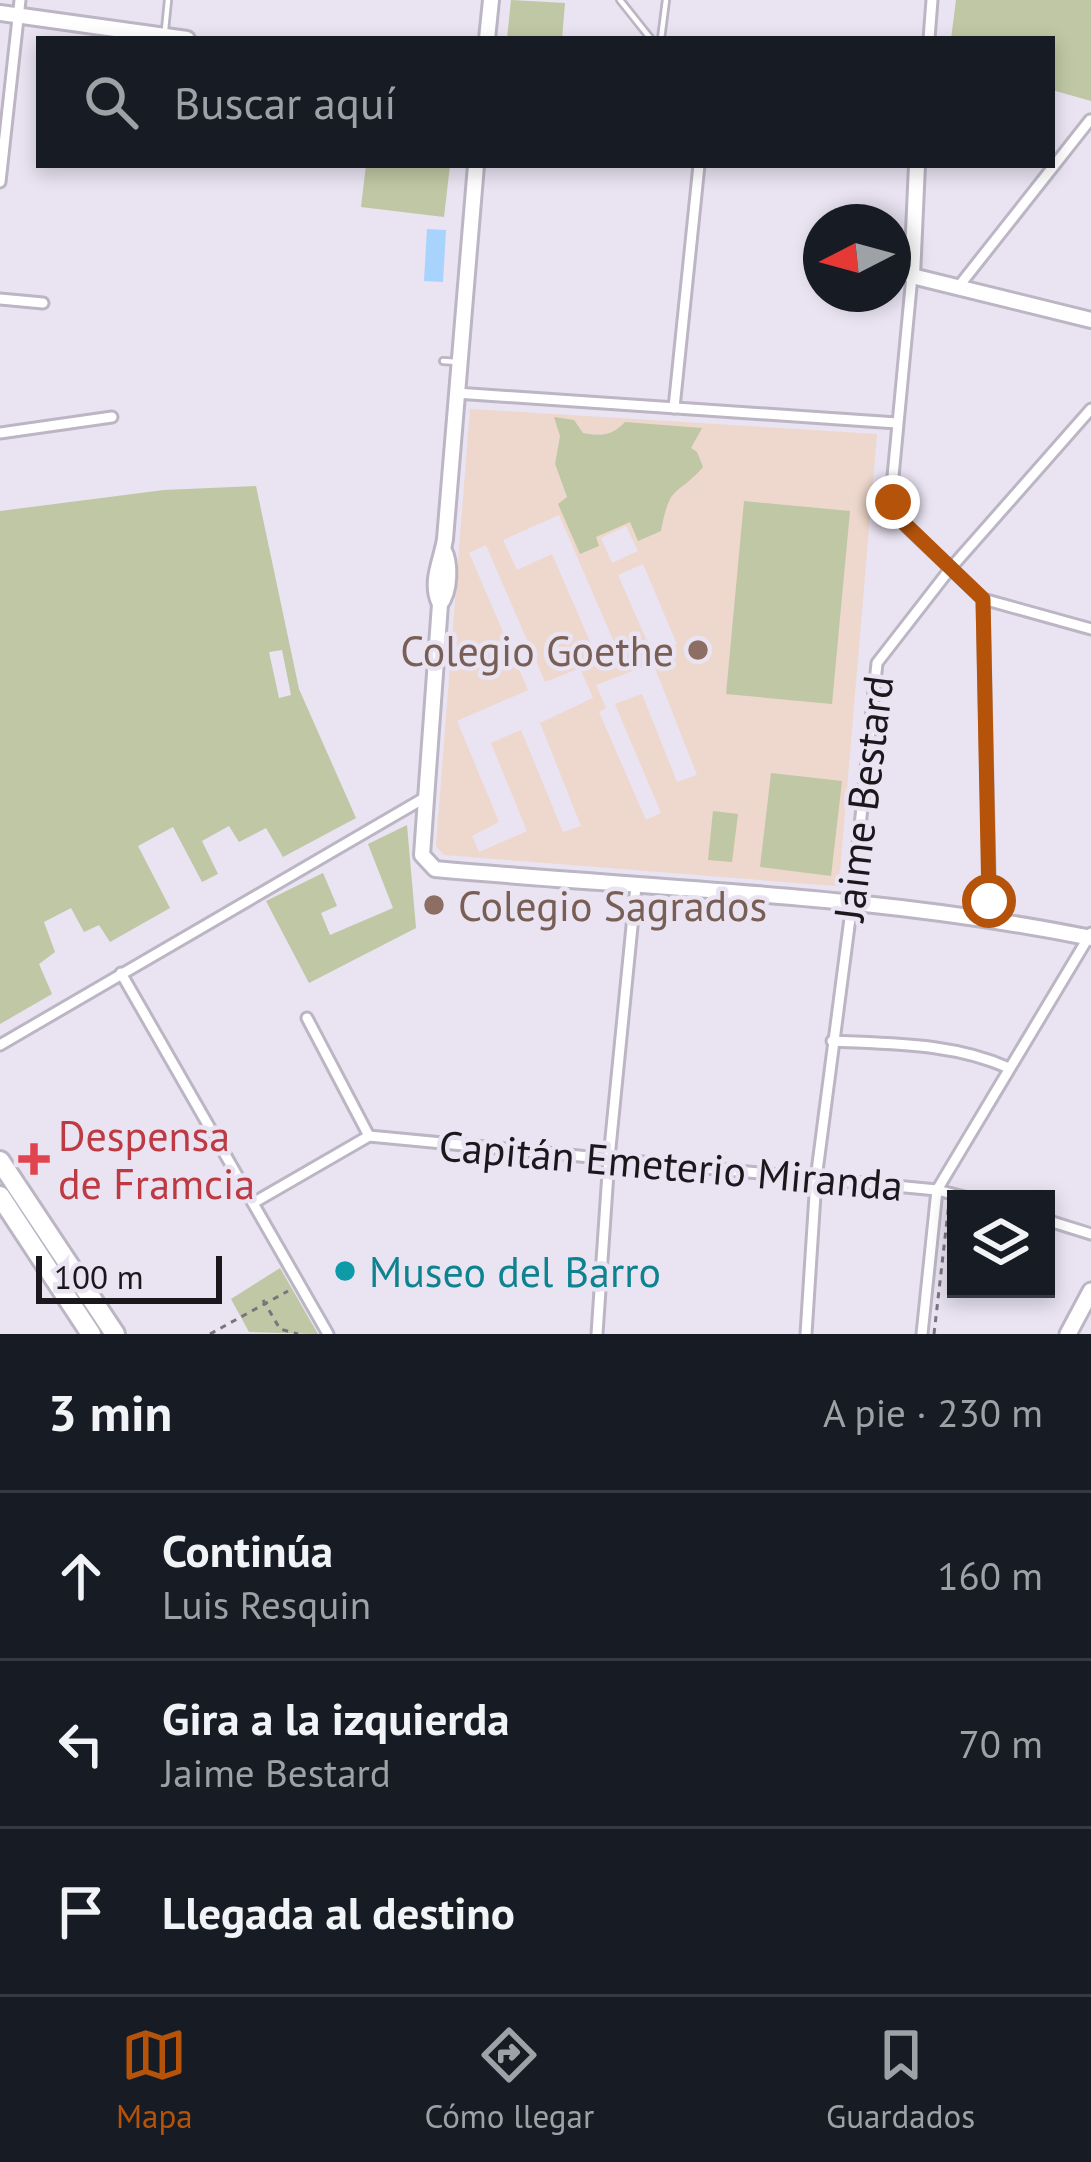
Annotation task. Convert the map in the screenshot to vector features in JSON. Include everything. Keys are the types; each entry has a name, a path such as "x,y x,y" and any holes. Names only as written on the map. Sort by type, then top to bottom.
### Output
{"highway":[{"path":"0,1161 12,1203 91,1334"},
{"path":"12,1203 115,1334"}],"main road":[{"path":"487,36 491,0"},
{"path":"0,13 19,7 170,36"},
{"path":"476,168 451,361 456,392 443,549 448,556 446,598 440,604 422,855 435,869 990,918 1090,936"},
{"path":"917,168 912,276 1091,320"},
{"path":"1068,1334 1091,1291"}],"street":[{"path":"929,36 932,0"},
{"path":"0,182 19,7"},
{"path":"1055,164 1090,120"},
{"path":"674,408 699,168"},
{"path":"958,286 1052,168"},
{"path":"912,276 892,493 896,510 983,599 1091,629"},
{"path":"0,299 43,303"},
{"path":"456,392 897,423"},
{"name":"Jaime Bestard","path":"806,1334 816,1179 877,663 950,569 1091,409"},
{"path":"0,433 112,417"},
{"path":"983,599 990,918"},
{"path":"0,1045 426,797"},
{"path":"597,1334 636,886"},
{"path":"922,1334 937,1190 1090,936"},
{"path":"122,973 328,1334"},
{"path":"253,1203 369,1136 307,1018"},
{"path":"832,1041 949,1049 1009,1068"},
{"name":"Capitán Emeterio Miranda","path":"369,1136 947,1193"},
{"path":"1055,1223 1091,1234"}],"lane":[{"path":"164,35 168,0"},
{"path":"620,0 649,36"},
{"path":"661,36 666,0"}],"path":[{"path":"934,1334 947,1212"},
{"path":"210,1334 290,1291"},
{"path":"264,1302 280,1329 298,1334"}],"shaded area":[{"name":"Colegio Goethe","path":"470,409 877,434 839,883 444,855 436,846","holes":["701,429 690,448 692,479 676,486 666,504 595,537 567,498 555,464 560,436","559,515 621,658 601,667 552,554 517,570 503,540","626,526 638,551 612,563 601,538","486,545 545,682 580,668 593,698 540,723 581,826 563,832 521,730 491,743 527,831 479,852 472,836 499,822 457,721 528,690 469,553","643,564 677,644 653,655 618,575","653,663 697,775 677,782 642,694 615,704 661,813 646,820 599,712 606,708 596,685"]}],"green space":[{"path":"511,0 565,3 562,36 507,36"},
{"path":"956,0 1091,0 1091,101 1055,91 1055,36 951,36"},
{"path":"366,168 450,168 444,217 361,207"},
{"path":"554,417 574,420 583,433 595,435 611,432 625,422 702,428 691,448 703,467 671,497 661,531 638,541 630,522 596,537 599,546 580,554 558,504 567,497 555,464 560,436"},
{"path":"256,486 299,689 356,818 283,857 266,828 239,842 229,826 202,841 218,874 202,882 173,827 138,846 170,908 110,942 99,925 84,932 71,908 44,922 55,952 39,964 52,994 0,1024 0,511 164,490","holes":["282,650 291,695 279,698 269,652"]},
{"path":"744,501 850,511 832,704 726,694"},
{"path":"771,773 842,781 831,876 760,867"},
{"path":"713,811 738,814 732,862 708,860"},
{"path":"407,825 416,928 309,983 266,901 323,873 337,906 321,913 330,935 393,908 368,844"},
{"path":"280,1268 318,1334 249,1332 231,1299"}],"water":[{"path":"427,229 446,230 443,282 424,281"}],"place":[{"name":"Colegio Goethe","path":"698,650"},
{"name":"Colegio Sagrados","path":"434,905"},
{"name":"Despensa de Framcia","path":"34,1159"},
{"name":"Museo del Barro","path":"345,1271"}],"route":[{"path":"893,502 905,524 983,599 989,901"}]}
